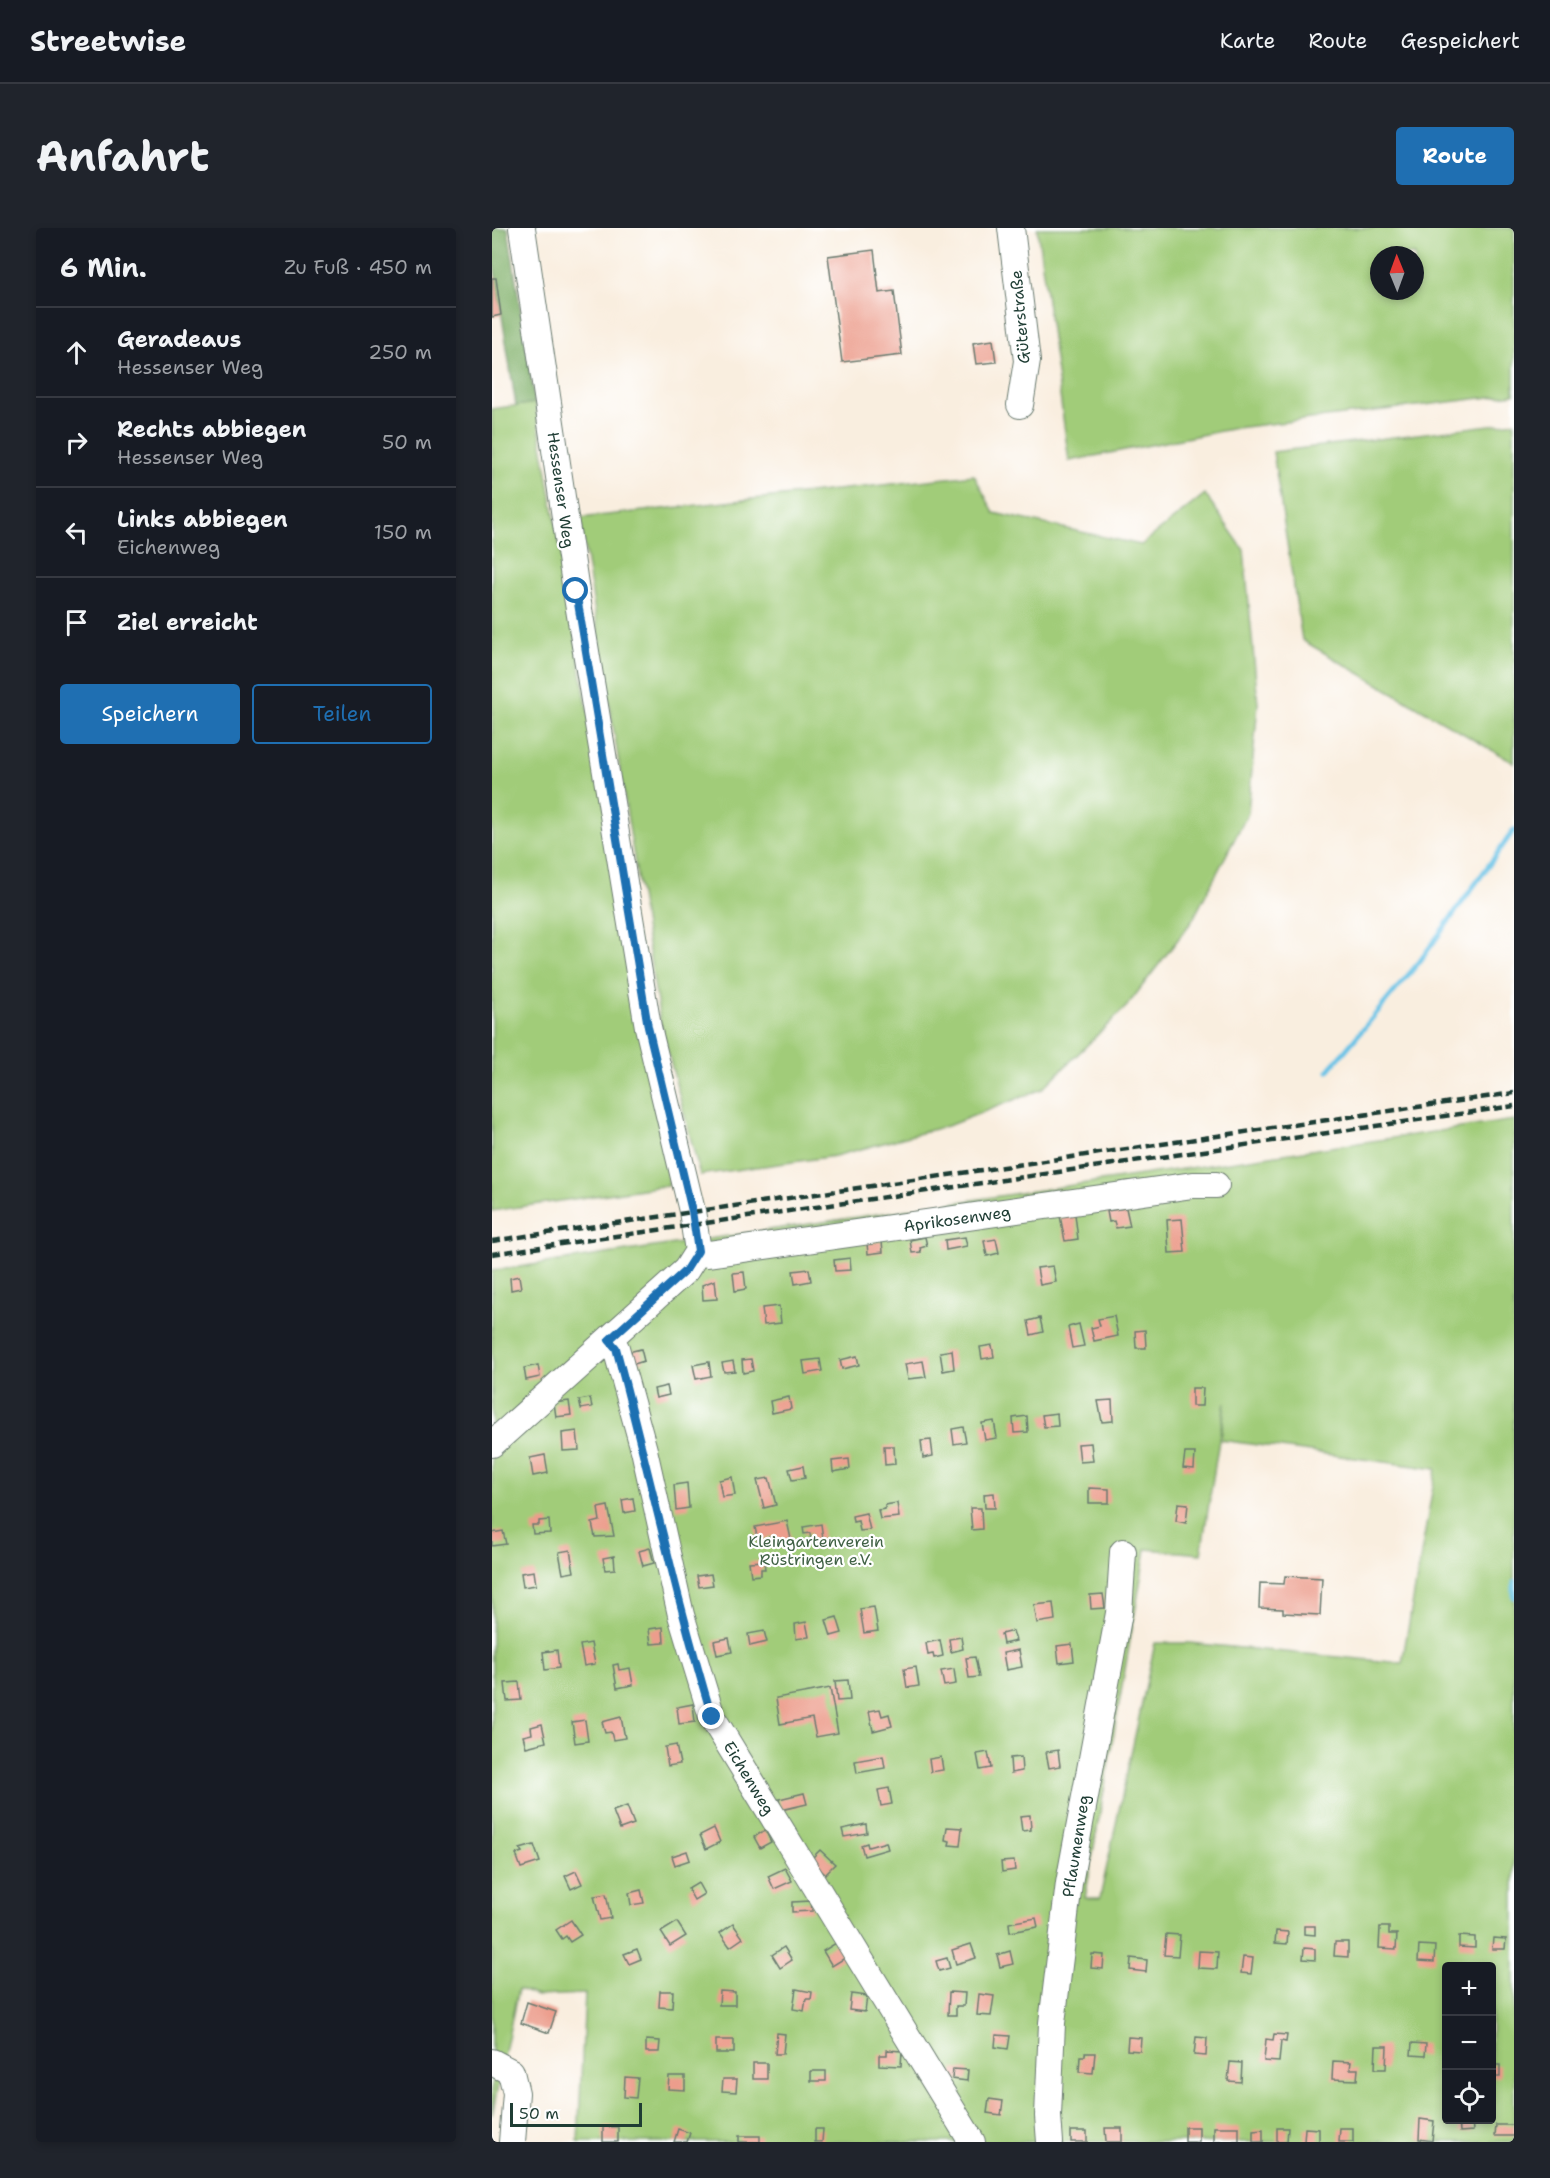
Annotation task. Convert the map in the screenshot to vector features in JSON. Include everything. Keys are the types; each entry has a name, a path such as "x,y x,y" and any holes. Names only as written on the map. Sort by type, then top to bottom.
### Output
{"street":[{"name":"Hessenser Weg","path":"522,228 576,591 648,1027 692,1211 698,1251"},
{"name":"Güterstraße","path":"1011,228 1027,361 1020,405"},
{"name":"Aprikosenweg","path":"698,1251 708,1254 1193,1185 1216,1185"},
{"path":"492,1444 686,1270 698,1251"},
{"name":"Eichenweg","path":"609,1340 616,1348 641,1438 681,1615 712,1717 972,2142"},
{"name":"Pflaumenweg","path":"1050,2142 1048,2116 1054,2000 1069,1883 1119,1613 1123,1552"},
{"path":"492,2062 511,2072 516,2093 512,2142"}],"green space":[{"path":"492,228 508,228 535,403 516,406 492,253"},
{"path":"1037,228 1514,228 1514,394 1236,428 1069,461"},
{"path":"535,403 669,1185 492,1211 492,409"},
{"path":"1514,422 1514,763 1302,640 1273,452"},
{"path":"974,475 994,513 1141,545 1205,494 1244,550 1258,704 1248,813 1192,921 1127,1006 1042,1089 950,1125 835,1156 700,1175 660,1021 580,518"},
{"name":"Kleingartenverein Rüstringen e.V.","path":"1514,1120 1514,2142 578,2142 585,1994 537,1996 518,1989 492,2115 492,1271","holes":["1225,1402 1221,1440 1436,1469 1402,1663 1189,1643 1155,1643 1100,1898 1085,1898 1146,1549 1201,1554"]}],"building":[{"path":"874,250 879,293 894,291 902,355 842,362 828,256"},
{"path":"492,278 496,278 501,315 492,317"},
{"path":"993,340 996,362 976,364 973,343"},
{"path":"1126,1208 1130,1226 1116,1228 1114,1221 1109,1222 1107,1211"},
{"path":"1075,1214 1078,1239 1065,1241 1060,1216"},
{"path":"1182,1219 1185,1252 1169,1253 1167,1220"},
{"path":"925,1237 927,1246 920,1248 921,1252 912,1253 910,1240"},
{"path":"965,1237 967,1246 946,1250 945,1240"},
{"path":"996,1239 999,1253 987,1256 984,1241"},
{"path":"882,1241 883,1252 868,1254 867,1243"},
{"path":"850,1258 851,1270 835,1271 834,1260"},
{"path":"1053,1266 1056,1282 1040,1285 1037,1268"},
{"path":"809,1269 811,1281 795,1284 793,1271"},
{"path":"744,1272 746,1289 735,1291 733,1273"},
{"path":"519,1276 521,1288 511,1290 510,1278"},
{"path":"715,1280 717,1299 703,1300 702,1285"},
{"path":"779,1306 781,1323 764,1325 762,1308"},
{"path":"1114,1316 1118,1336 1094,1341 1091,1328 1100,1326 1098,1319"},
{"path":"1040,1318 1043,1332 1031,1335 1028,1321"},
{"path":"1079,1324 1084,1346 1072,1348 1068,1327"},
{"path":"1145,1330 1146,1348 1136,1348 1135,1331"},
{"path":"992,1345 994,1357 982,1359 980,1347"},
{"path":"641,1349 644,1361 631,1365 628,1352"},
{"path":"952,1350 954,1369 943,1371 940,1352"},
{"path":"857,1356 859,1365 842,1369 840,1360"},
{"path":"751,1359 753,1371 743,1373 742,1360"},
{"path":"820,1359 822,1371 805,1374 803,1361"},
{"path":"733,1361 735,1371 724,1372 722,1363"},
{"path":"923,1361 926,1377 908,1379 905,1364"},
{"path":"709,1362 711,1376 696,1379 693,1365"},
{"path":"538,1365 540,1377 526,1380 524,1368"},
{"path":"667,1386 669,1395 656,1398 654,1389"},
{"path":"1192,1388 1203,1388 1202,1406 1192,1406"},
{"path":"789,1397 791,1409 772,1413 770,1401"},
{"path":"590,1398 592,1407 581,1409 579,1400"},
{"path":"1112,1400 1113,1421 1102,1422 1098,1401"},
{"path":"569,1401 571,1415 556,1417 554,1403"},
{"path":"1057,1413 1058,1426 1044,1427 1042,1415"},
{"path":"1027,1416 1028,1432 1014,1433 1013,1418"},
{"path":"994,1421 997,1438 985,1440 982,1423"},
{"path":"963,1427 966,1442 954,1444 952,1429"},
{"path":"577,1431 579,1450 563,1451 562,1433"},
{"path":"931,1440 933,1456 923,1458 921,1441"},
{"path":"1091,1443 1093,1461 1080,1462 1078,1444"},
{"path":"884,1446 894,1446 895,1464 885,1465"},
{"path":"1185,1453 1195,1453 1194,1469 1183,1468"},
{"path":"545,1455 548,1473 533,1476 530,1458"},
{"path":"849,1459 850,1469 833,1472 832,1461"},
{"path":"803,1466 805,1478 792,1480 789,1469"},
{"path":"732,1477 735,1495 722,1497 719,1480"},
{"path":"769,1478 776,1505 764,1508 757,1480"},
{"path":"687,1483 689,1508 676,1510 674,1485"},
{"path":"1089,1488 1109,1489 1109,1503 1089,1503"},
{"path":"994,1493 995,1508 985,1508 984,1494"},
{"path":"633,1498 635,1511 624,1513 622,1500"},
{"path":"897,1503 899,1517 880,1519 878,1510 885,1509 885,1505"},
{"path":"1178,1503 1188,1504 1186,1523 1176,1521"},
{"path":"608,1506 614,1536 595,1537 592,1523 600,1521 598,1508"},
{"path":"970,1508 981,1508 982,1529 972,1530"},
{"path":"866,1513 870,1530 860,1531 858,1521 853,1522 852,1516"},
{"path":"549,1520 550,1533 533,1534 532,1525 539,1525 539,1521"},
{"path":"787,1521 791,1539 773,1543 772,1536 758,1542 755,1527"},
{"path":"821,1524 823,1539 811,1541 810,1533 804,1534 803,1527"},
{"path":"503,1531 506,1544 492,1546 492,1533"},
{"path":"650,1548 654,1563 643,1566 639,1551"},
{"path":"570,1550 574,1572 563,1574 559,1552"},
{"path":"614,1556 615,1569 605,1570 603,1558"},
{"path":"764,1561 765,1569 761,1569 761,1575 751,1576 749,1562"},
{"path":"534,1571 536,1585 523,1587 521,1573"},
{"path":"711,1574 713,1585 699,1587 697,1576"},
{"path":"1285,1576 1322,1578 1320,1615 1283,1613 1283,1609 1259,1608 1260,1583 1284,1584"},
{"path":"1103,1594 1105,1608 1091,1609 1090,1595"},
{"path":"1053,1603 1055,1620 1037,1623 1034,1605"},
{"path":"874,1607 878,1631 864,1633 860,1609"},
{"path":"837,1617 842,1633 831,1636 826,1620"},
{"path":"806,1622 809,1637 796,1639 795,1624"},
{"path":"663,1627 664,1643 651,1644 649,1629"},
{"path":"764,1631 767,1642 750,1646 748,1634"},
{"path":"1013,1631 1016,1641 1003,1644 1001,1634"},
{"path":"961,1637 963,1649 951,1652 949,1639"},
{"path":"729,1638 732,1652 717,1655 714,1641"},
{"path":"940,1640 943,1656 934,1658 933,1654 928,1655 926,1643"},
{"path":"591,1643 595,1664 584,1666 580,1645"},
{"path":"1072,1644 1074,1661 1059,1663 1057,1646"},
{"path":"557,1650 559,1668 545,1670 543,1652"},
{"path":"1019,1650 1022,1667 1006,1670 1003,1653"},
{"path":"975,1657 979,1677 969,1678 966,1658"},
{"path":"618,1664 619,1670 630,1668 633,1685 617,1688 613,1665"},
{"path":"916,1667 919,1686 907,1688 904,1669"},
{"path":"954,1669 956,1684 944,1686 941,1671"},
{"path":"848,1680 850,1700 837,1701 835,1681"},
{"path":"519,1682 521,1700 507,1701 505,1683"},
{"path":"830,1688 838,1733 816,1737 812,1718 780,1724 776,1698"},
{"path":"693,1704 695,1722 679,1724 677,1707"},
{"path":"880,1709 882,1716 889,1714 892,1726 873,1731 869,1711"},
{"path":"621,1717 625,1738 613,1740 611,1732 605,1733 602,1722"},
{"path":"585,1720 588,1741 575,1743 572,1722"},
{"path":"542,1724 546,1742 526,1747 523,1736 532,1734 531,1727"},
{"path":"676,1745 680,1764 668,1766 665,1747"},
{"path":"1058,1750 1060,1766 1049,1768 1046,1752"},
{"path":"988,1752 991,1768 980,1770 977,1754"},
{"path":"883,1756 885,1768 857,1773 855,1761"},
{"path":"941,1757 943,1770 931,1772 929,1759"},
{"path":"1021,1757 1022,1771 1011,1773 1010,1758"},
{"path":"889,1788 892,1804 881,1806 878,1790"},
{"path":"804,1793 807,1804 781,1810 779,1799"},
{"path":"627,1806 634,1824 620,1829 613,1811"},
{"path":"1030,1815 1031,1830 1022,1831 1020,1816"},
{"path":"866,1824 867,1833 844,1837 842,1829"},
{"path":"947,1827 962,1828 960,1846 949,1845 950,1841 945,1840"},
{"path":"714,1828 720,1842 706,1849 700,1835"},
{"path":"765,1830 771,1842 760,1848 754,1837"},
{"path":"886,1842 888,1849 864,1856 861,1845 867,1843 868,1847"},
{"path":"534,1845 540,1862 521,1868 516,1854 522,1852 520,1849"},
{"path":"820,1850 835,1864 825,1874 810,1860"},
{"path":"687,1851 690,1860 675,1865 672,1856"},
{"path":"1014,1861 1015,1870 1002,1872 1001,1862"},
{"path":"785,1868 792,1881 774,1889 768,1876"},
{"path":"576,1871 582,1884 571,1889 565,1876"},
{"path":"698,1883 704,1894 694,1900 688,1889"},
{"path":"641,1890 644,1903 631,1905 629,1893"},
{"path":"606,1894 611,1918 600,1920 594,1896"},
{"path":"811,1901 812,1911 792,1912 792,1902"},
{"path":"1036,1918 1038,1927 1010,1932 1009,1923"},
{"path":"571,1920 581,1935 570,1942 566,1936 562,1939 556,1930"},
{"path":"677,1922 686,1936 670,1946 661,1932"},
{"path":"733,1924 743,1938 730,1947 720,1933"},
{"path":"1304,1926 1315,1926 1315,1935 1304,1934"},
{"path":"1380,1927 1389,1927 1389,1934 1397,1934 1396,1949 1379,1948"},
{"path":"1276,1931 1288,1932 1287,1944 1275,1943"},
{"path":"1166,1934 1180,1935 1178,1956 1164,1955"},
{"path":"1459,1936 1475,1937 1475,1948 1459,1947"},
{"path":"1493,1938 1506,1939 1505,1949 1492,1949"},
{"path":"1335,1942 1348,1942 1348,1957 1334,1956"},
{"path":"836,1943 845,1958 832,1966 823,1951"},
{"path":"971,1944 976,1958 956,1964 952,1950"},
{"path":"1419,1945 1435,1946 1434,1962 1418,1961"},
{"path":"784,1947 792,1960 780,1968 772,1955"},
{"path":"1304,1948 1315,1949 1315,1960 1303,1959"},
{"path":"637,1949 641,1959 629,1964 624,1954"},
{"path":"1010,1951 1013,1964 1000,1967 997,1955"},
{"path":"1199,1951 1218,1952 1217,1969 1198,1968"},
{"path":"1092,1954 1104,1955 1103,1969 1091,1968"},
{"path":"1243,1957 1253,1958 1251,1974 1241,1973"},
{"path":"947,1958 950,1968 939,1971 936,1961"},
{"path":"1131,1958 1147,1960 1146,1972 1130,1970"},
{"path":"796,1989 812,1992 811,1999 806,1999 804,2011 793,2009"},
{"path":"660,1991 673,1991 672,2008 659,2007"},
{"path":"720,1991 735,1992 735,2005 719,2005"},
{"path":"949,1992 965,1993 964,2006 956,2006 956,2015 948,2015"},
{"path":"851,1994 867,1996 865,2012 849,2010"},
{"path":"979,1994 994,1996 991,2016 977,2015"},
{"path":"527,2002 556,2012 549,2033 521,2023"},
{"path":"777,2033 785,2034 783,2054 775,2054"},
{"path":"1274,2034 1287,2035 1286,2042 1281,2041 1279,2062 1264,2061 1266,2039 1273,2040"},
{"path":"996,2035 1010,2036 1008,2049 995,2047"},
{"path":"1128,2037 1141,2038 1140,2051 1127,2050"},
{"path":"1196,2037 1207,2038 1206,2056 1194,2055"},
{"path":"646,2040 660,2041 659,2052 646,2052"},
{"path":"716,2040 734,2040 734,2053 716,2053"},
{"path":"1412,2043 1426,2044 1425,2056 1411,2055"},
{"path":"1376,2046 1387,2046 1386,2069 1375,2069"},
{"path":"887,2050 902,2051 901,2066 879,2065 879,2055 887,2055"},
{"path":"1085,2053 1095,2053 1093,2073 1079,2072 1080,2056 1085,2056"},
{"path":"1333,2061 1351,2062 1350,2069 1358,2069 1357,2080 1332,2079"},
{"path":"1230,2062 1242,2063 1241,2082 1228,2081"},
{"path":"753,2063 767,2063 767,2079 753,2079"},
{"path":"1496,2065 1500,2065 1500,2077 1496,2077"},
{"path":"953,2069 968,2070 967,2081 952,2079"},
{"path":"811,2071 826,2071 826,2081 811,2081"},
{"path":"669,2076 685,2076 685,2090 668,2089"},
{"path":"625,2077 638,2078 636,2098 624,2097"},
{"path":"723,2079 737,2079 736,2092 722,2091"},
{"path":"989,2099 1003,2101 1001,2115 987,2113"},
{"path":"1420,2119 1434,2121 1432,2141 1419,2139"},
{"path":"1459,2124 1472,2124 1473,2131 1460,2132"},
{"path":"1496,2125 1514,2125 1514,2136 1495,2136"},
{"path":"603,2127 618,2127 618,2142 603,2142"},
{"path":"1185,2127 1199,2127 1199,2142 1185,2142"},
{"path":"1214,2127 1239,2127 1239,2142 1214,2142"},
{"path":"1105,2128 1122,2128 1122,2142 1106,2142"},
{"path":"1277,2128 1288,2128 1287,2142 1277,2142"},
{"path":"1305,2128 1319,2129 1319,2142 1304,2142"},
{"path":"1340,2128 1353,2128 1353,2142 1339,2142"},
{"path":"678,2129 690,2133 687,2142 674,2142"},
{"path":"815,2129 823,2129 822,2142 815,2142"},
{"path":"1263,2130 1263,2142 1253,2142 1253,2131"},
{"path":"1071,2131 1087,2131 1087,2142 1071,2142"},
{"path":"739,2136 760,2136 760,2142 739,2142"}],"waterway":[{"path":"1328,1071 1420,961 1514,830"},
{"path":"1514,1582 1514,1597"}],"railway":[{"path":"492,1241 1514,1093"},
{"path":"492,1254 1514,1106"}],"route":[{"path":"576,591 648,1027 692,1211 698,1251 694,1261 686,1270 609,1340 616,1348 644,1450 681,1615 712,1717"}]}
